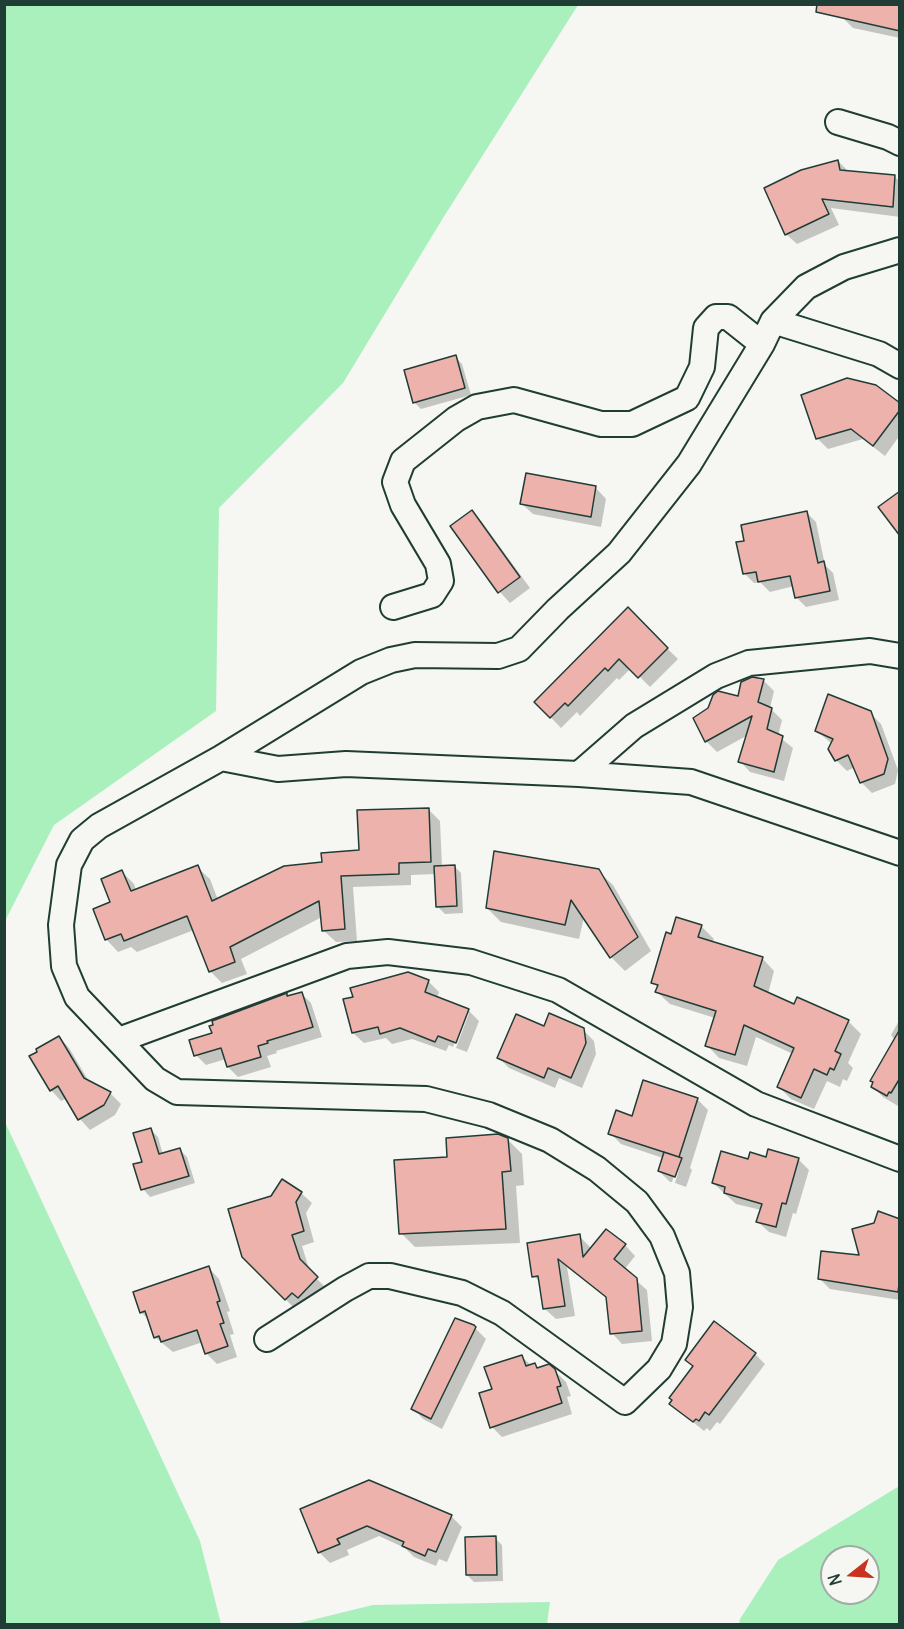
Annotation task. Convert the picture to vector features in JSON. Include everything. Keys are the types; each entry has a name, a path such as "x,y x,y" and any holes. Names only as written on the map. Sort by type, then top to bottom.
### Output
{"street":[{"path":"838,122 888,137 900,143"},
{"path":"267,1339 345,1288 369,1276 390,1276 462,1293 502,1313 625,1402 659,1369 674,1344 680,1307 677,1274 662,1236 637,1202 597,1169 550,1140 489,1115 426,1099 177,1092 155,1079 77,997 64,966 61,925 69,865 82,840 99,826 221,758 361,672 391,660 415,655 498,656 519,649 558,609 620,553 689,464 727,398 762,344 773,321 806,287 844,267 900,250"},
{"path":"393,607 432,595 441,581 438,564 403,506 395,482 403,460 456,419 477,406 514,400 602,424 632,424 687,398 702,367 706,328 716,317 728,317 762,344"},
{"path":"773,321 879,354 900,366"},
{"path":"579,774 634,726 716,676 749,663 870,651 900,656"},
{"path":"221,758 278,769 346,764 579,774 692,782 900,853"},
{"path":"119,1040 347,956 388,952 471,962 558,990 756,1104 900,1159"}],"green space":[{"path":"5,4 578,5 443,218 343,383 219,508 216,711 54,825 5,921"},
{"path":"5,1122 200,1541 221,1624 5,1624"},
{"path":"899,1487 899,1624 739,1624 778,1560"},
{"path":"550,1602 547,1624 295,1624 373,1605"}],"building":[{"path":"817,4 900,4 900,31 816,12"},
{"path":"838,160 840,170 895,175 893,207 822,199 829,214 785,235 764,188 801,170"},
{"path":"456,355 465,388 413,403 404,370"},
{"path":"847,378 876,385 900,403 900,410 873,446 851,429 816,439 801,395"},
{"path":"526,473 596,486 591,517 520,504"},
{"path":"900,491 900,536 878,507"},
{"path":"472,510 520,577 498,593 450,526"},
{"path":"807,511 818,563 824,561 830,591 795,598 790,576 758,582 756,572 743,574 736,542 744,541 741,525"},
{"path":"628,607 668,648 638,678 619,659 608,671 605,668 568,706 565,703 550,718 534,702"},
{"path":"752,677 764,679 758,702 772,708 767,729 783,736 774,772 738,762 752,716 705,742 693,718 708,708 713,695 718,691 738,696 741,682"},
{"path":"828,694 871,711 888,759 884,774 860,783 848,755 835,761 828,749 833,739 815,731"},
{"path":"429,808 431,862 399,863 399,874 341,876 345,929 322,931 319,901 230,947 235,962 209,972 187,916 124,941 121,934 105,940 93,909 110,902 101,879 122,870 131,891 198,865 212,901 284,866 322,862 321,853 359,850 357,810"},
{"path":"494,851 599,869 638,937 610,958 571,900 565,925 486,908"},
{"path":"455,865 457,906 436,907 434,866"},
{"path":"676,917 702,925 698,937 763,957 754,986 794,1004 797,997 849,1020 835,1051 841,1054 834,1070 830,1068 827,1075 814,1069 801,1098 777,1087 794,1048 744,1025 735,1055 705,1046 716,1011 655,992 658,985 651,983 666,932 671,934"},
{"path":"408,972 429,980 425,992 469,1009 456,1043 438,1036 435,1042 400,1028 380,1034 378,1027 352,1033 343,999 353,997 350,988"},
{"path":"302,992 313,1027 267,1041 268,1043 258,1046 261,1057 227,1067 221,1048 194,1056 189,1040 212,1033 209,1026 213,1025 212,1021 287,993 287,996"},
{"path":"549,1013 584,1028 586,1043 571,1078 548,1068 544,1078 497,1058 516,1014 544,1026"},
{"path":"900,1029 900,1078 887,1096 871,1087 873,1082 870,1081"},
{"path":"59,1036 84,1078 111,1092 104,1105 78,1120 58,1086 50,1091 29,1056 37,1052 36,1049"},
{"path":"643,1080 698,1098 675,1177 658,1171 664,1152 608,1134 616,1110 632,1116"},
{"path":"151,1128 159,1154 180,1148 189,1176 141,1190 133,1164 142,1162 133,1133"},
{"path":"498,1134 508,1138 511,1171 502,1172 506,1229 399,1234 394,1160 447,1157 446,1138"},
{"path":"768,1149 799,1158 786,1204 782,1203 776,1227 756,1222 762,1204 724,1193 725,1187 712,1183 721,1151 748,1159 750,1152 766,1157"},
{"path":"282,1179 302,1192 296,1202 304,1231 292,1235 300,1259 318,1277 298,1298 292,1293 285,1300 242,1257 228,1209 271,1196"},
{"path":"878,1211 900,1219 898,1292 818,1279 821,1251 859,1255 852,1229 874,1223"},
{"path":"606,1229 626,1244 614,1259 637,1278 642,1331 610,1334 606,1297 558,1259 565,1306 543,1309 538,1276 532,1277 527,1243 580,1234 583,1257"},
{"path":"209,1266 220,1301 217,1302 224,1323 220,1324 228,1346 205,1354 197,1330 161,1342 159,1336 154,1338 145,1311 140,1313 133,1292"},
{"path":"455,1318 476,1327 431,1419 411,1409"},
{"path":"714,1321 756,1353 709,1415 705,1412 699,1421 696,1419 693,1422 669,1404 672,1400 669,1398 693,1366 685,1360"},
{"path":"522,1355 526,1366 535,1363 537,1368 549,1364 555,1369 561,1386 557,1387 562,1403 490,1428 479,1393 492,1389 484,1367"},
{"path":"369,1480 452,1515 436,1552 428,1549 425,1556 402,1546 404,1542 367,1526 337,1539 340,1544 318,1553 300,1509"},
{"path":"496,1536 497,1575 466,1575 465,1537"}]}
